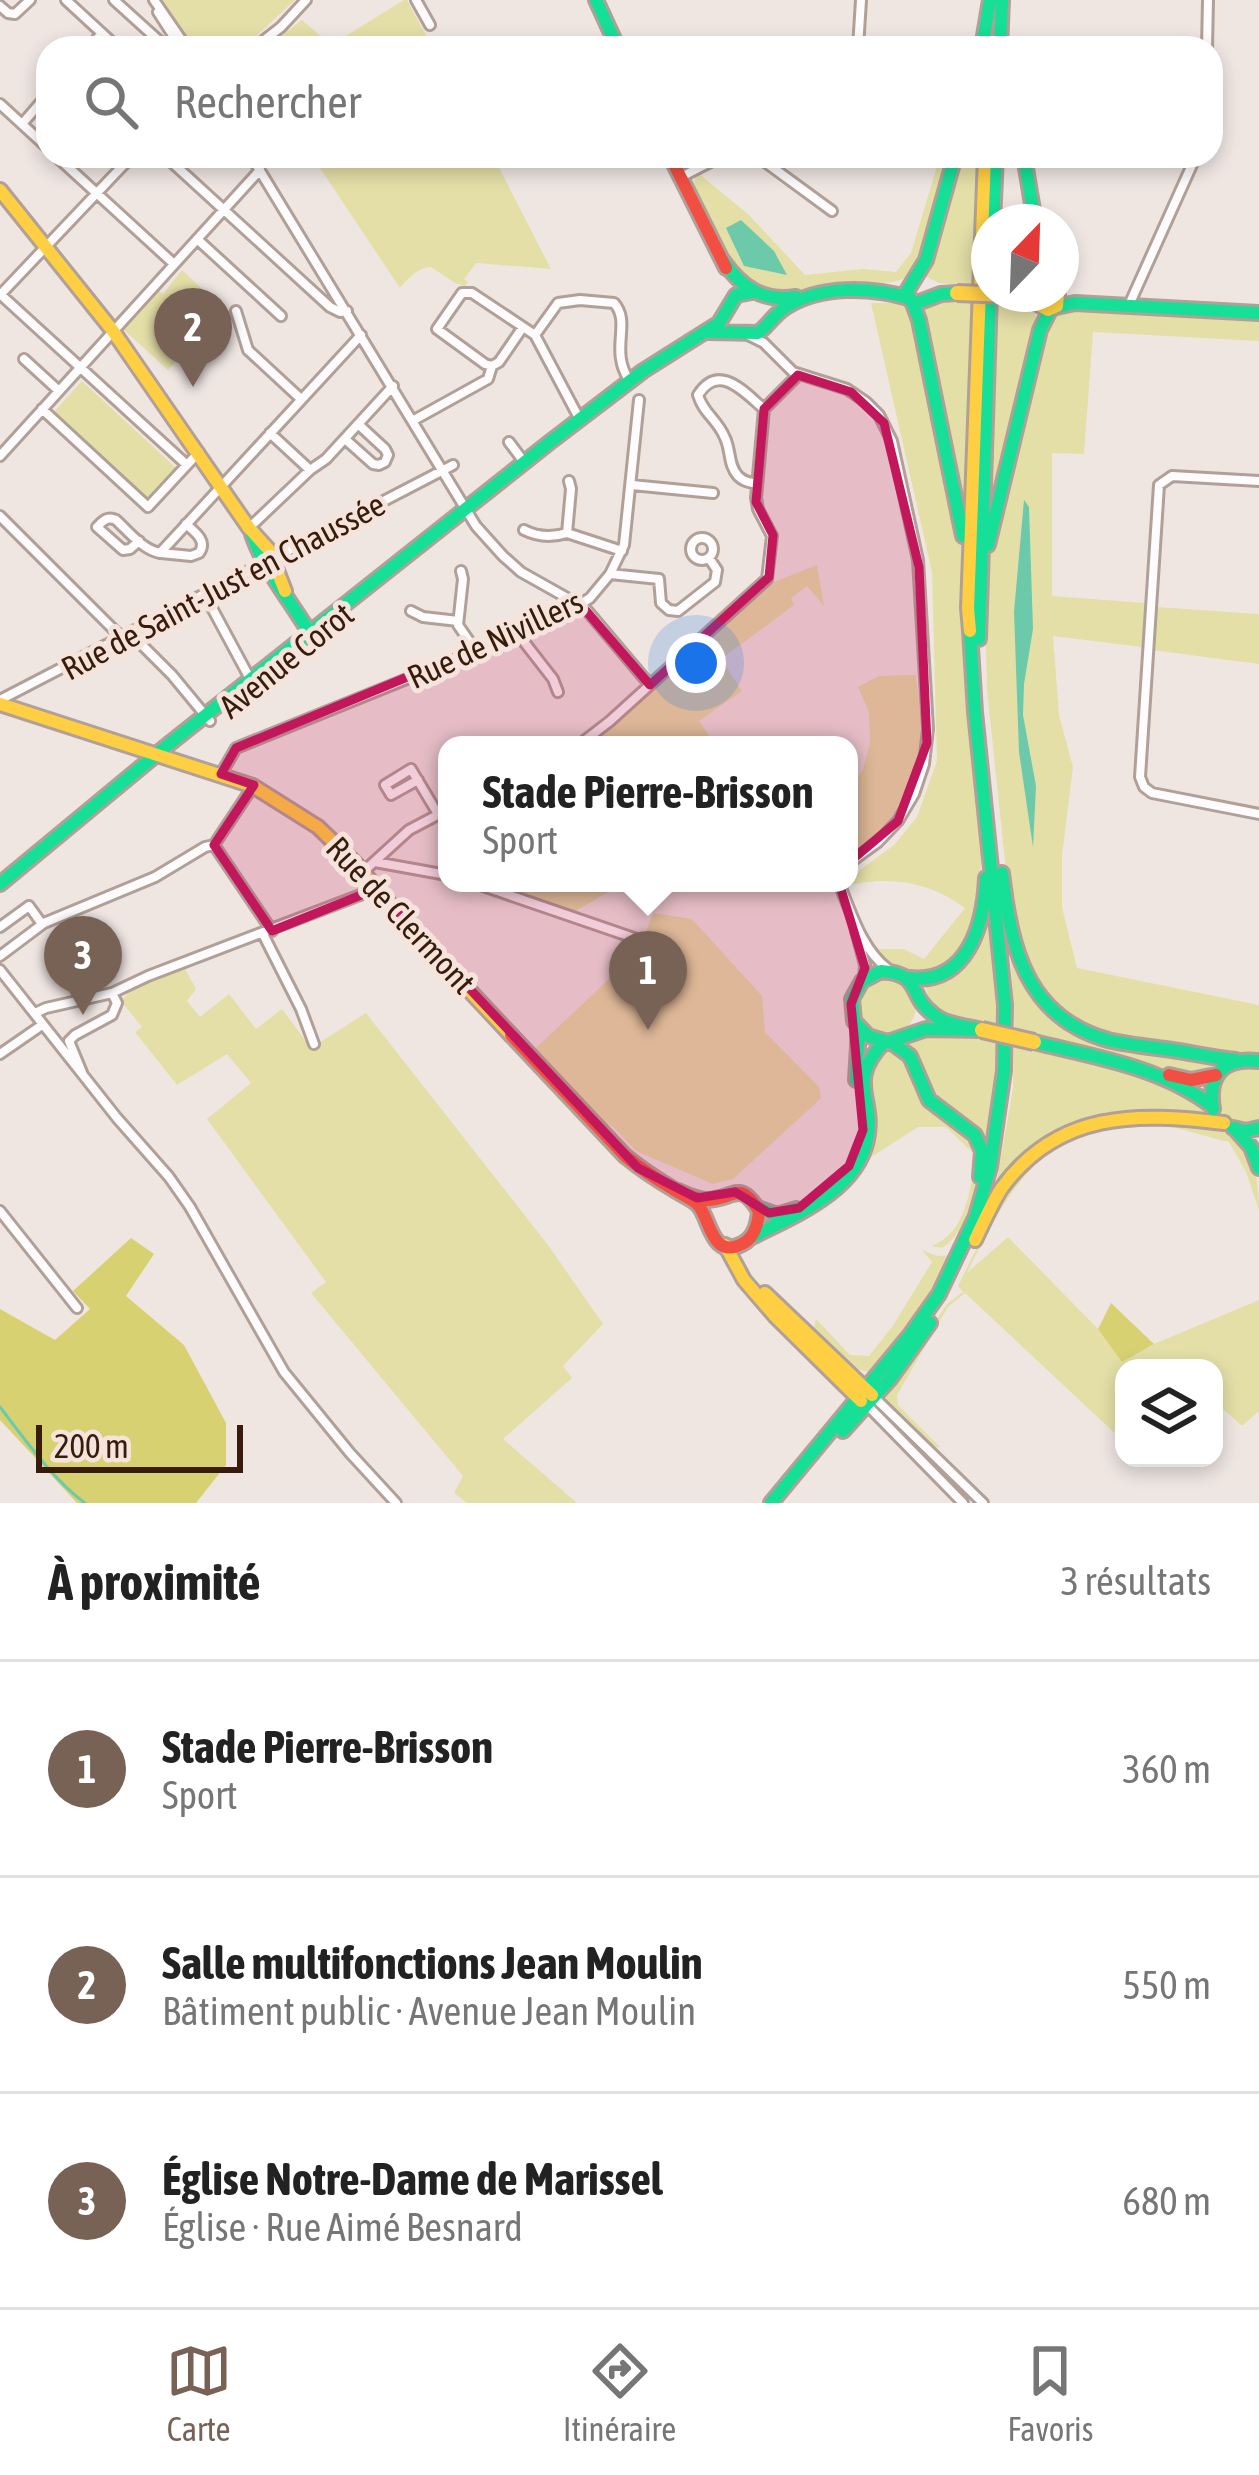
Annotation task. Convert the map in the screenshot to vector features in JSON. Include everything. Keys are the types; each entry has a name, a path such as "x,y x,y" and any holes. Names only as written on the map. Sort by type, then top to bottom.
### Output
{"main road":[{"path":"596,0 612,36"},
{"path":"987,36 991,0"},
{"path":"1004,0 1004,36"},
{"path":"676,168 732,284 729,322 743,333 759,333 793,303 829,294 917,291"},
{"path":"952,168 917,291 919,320 974,606 1010,995 1010,1067 996,1168 968,1256"},
{"path":"982,1030 926,1028 894,1040 872,1039 859,1028 851,1002 864,979 878,972 922,981 940,975 962,955 979,928 985,893 970,518 985,168"},
{"path":"994,204 995,168"},
{"path":"1026,168 1033,204"},
{"path":"0,190 113,331 199,452 311,636"},
{"path":"723,261 737,281 770,306 769,322"},
{"path":"729,306 741,293 780,300 851,285 971,294"},
{"path":"1079,304 1259,311"},
{"name":"Avenue Corot","path":"0,884 576,424 719,322 729,306"},
{"path":"974,606 989,312"},
{"path":"974,606 1046,312"},
{"name":"Avenue Corot","path":"696,337 718,329 743,333"},
{"name":"Avenue Corot","path":"469,510 576,424"},
{"name":"Rue de Clermont","path":"0,702 254,786 325,832 369,867 376,889 625,1156 700,1204 706,1217"},
{"name":"Avenue Corot","path":"0,893 162,755"},
{"path":"781,1503 845,1428 884,1366 929,1309 956,1263 980,1205 994,1153 1006,1029 982,789"},
{"path":"993,809 1012,943 1019,965 1042,999 1077,1028 1101,1038 1251,1059"},
{"path":"899,974 915,985 928,1010 938,1018 1191,1080 1216,1075"},
{"path":"725,1245 739,1245 814,1205 855,1166 869,1130 863,1068 872,1052 919,1022 921,997"},
{"path":"758,1208 781,1214 799,1208 856,1155 864,1126 855,1073 859,1028"},
{"path":"894,1040 910,1056 929,1100 973,1131 982,1151 970,1214 929,1309"},
{"path":"1212,1106 1210,1092 1216,1075 1226,1065 1251,1059"},
{"path":"1129,1066 1195,1093 1212,1106 1249,1144 1259,1168"},
{"path":"771,1503 931,1322 1008,1180 1035,1153 1066,1132 1129,1116 1250,1131 1259,1128"},
{"name":"Rue de Clermont","path":"678,1191 701,1199 716,1197"},
{"path":"729,1192 752,1199 760,1223 745,1261 749,1278 847,1370 865,1397 782,1324 747,1285 725,1245 710,1234 706,1217 716,1197 729,1192"},
{"path":"847,1370 865,1375 884,1366"}],"street":[{"path":"0,6 15,14 30,0"},
{"path":"66,0 105,36"},
{"path":"114,0 154,36"},
{"path":"153,0 177,36"},
{"path":"271,36 306,0"},
{"path":"416,0 430,25"},
{"path":"859,36 861,0"},
{"path":"1207,36 1208,0"},
{"path":"159,36 172,28"},
{"path":"0,104 36,137"},
{"path":"22,124 36,108"},
{"path":"69,168 174,264"},
{"path":"121,168 0,295 187,466"},
{"path":"178,168 330,307 346,311"},
{"path":"681,177 699,168"},
{"path":"773,168 832,211"},
{"path":"1130,303 1191,168"},
{"path":"0,454 260,170 414,420 449,468 476,526 515,567 580,604 650,686"},
{"path":"197,239 281,316"},
{"path":"492,366 437,329 462,293 472,292 535,335 576,424"},
{"path":"535,335 558,303 614,303 622,315 619,360 630,382"},
{"path":"236,311 248,350 301,399"},
{"path":"769,322 765,337 770,350"},
{"path":"414,420 488,379 492,366 523,327"},
{"path":"743,333 762,341 797,375 848,389 866,402 881,419 893,447 919,567 928,729 923,770 914,794 893,827 858,856"},
{"path":"160,553 361,335"},
{"path":"24,359 59,391"},
{"path":"590,736 768,577 772,536 757,506 764,409 797,375"},
{"path":"757,484 738,476 729,458 729,444 705,413 698,395 704,386 724,380 764,409"},
{"path":"249,528 326,459 393,386"},
{"name":"Rue de Nivillers","path":"221,774 236,748 518,634 595,593 622,551 639,400"},
{"path":"42,409 148,507 199,452"},
{"path":"345,439 374,464 385,462 385,448 358,424"},
{"path":"270,433 310,470"},
{"path":"509,442 524,462"},
{"name":"Rue de Saint-Just en Chaussée","path":"0,702 449,468"},
{"path":"1259,481 1172,476 1159,484 1140,777 1152,793 1259,814"},
{"path":"567,533 569,481"},
{"path":"632,485 713,493"},
{"path":"0,516 172,675 207,718"},
{"path":"139,541 123,550 98,527 113,518 139,541 150,551 200,554 202,540 186,524"},
{"path":"524,530 550,537 567,533 622,551"},
{"path":"610,574 659,579 661,603 678,611 715,582 717,570 709,558"},
{"path":"460,571 458,627 476,651"},
{"path":"205,595 252,683"},
{"path":"411,611 458,622"},
{"path":"518,634 554,679 558,692"},
{"path":"418,780 438,807"},
{"path":"0,956 42,924 155,877 214,845 254,786"},
{"path":"369,867 409,830 438,814"},
{"path":"214,845 267,932 314,1044"},
{"path":"369,867 438,874"},
{"path":"35,1013 114,997 158,972 376,889"},
{"path":"499,892 637,939"},
{"path":"843,892 873,955 899,974"},
{"path":"0,927 29,906 42,924"},
{"path":"853,917 864,979"},
{"path":"0,970 4,983 35,1013 186,1200 286,1375 396,1503"},
{"path":"83,1077 69,1043 112,1015 114,997"},
{"path":"0,1054 42,1025"},
{"path":"0,1211 76,1308"},
{"path":"865,1397 886,1425 964,1503"},
{"path":"865,1397 983,1503"},
{"path":"845,1428 868,1417 886,1425"},
{"path":"925,1465 936,1457"}],"highlighted area":[{"path":"798,375 851,392 884,423 919,567 927,743 898,821 836,873 865,968 851,1004 863,1130 849,1166 799,1208 769,1213 735,1192 697,1198 638,1168 376,889 272,931 214,845 254,785 221,774 236,748 581,605 650,685 769,577 773,535 756,502 764,409"}],"shaded area":[{"path":"160,0 295,0 256,36 183,36"},
{"path":"407,0 426,36 346,36"},
{"path":"302,20 321,36 281,36"},
{"path":"320,168 499,168 551,269 476,263 464,279 465,286 431,267 414,274 400,288"},
{"path":"936,168 948,168 918,271 891,282 846,283 783,297 765,293 737,272 692,188 697,172 749,215 805,275 863,269 896,272 911,253"},
{"path":"954,168 980,168 979,204 971,204 971,286 939,283 923,275"},
{"path":"741,220 774,251 787,275 744,266 726,228"},
{"path":"182,270 221,313 168,370 123,329"},
{"path":"943,299 971,301 975,312 966,534 920,309"},
{"path":"871,303 907,303 914,314 961,541 980,890 965,943 937,967 916,975 887,960 877,949 904,949 924,959 965,908 910,883 858,884 858,873 894,845 917,817 937,761 932,572"},
{"path":"1079,307 1259,317 1259,341 1093,332 1084,454 1052,453 1052,596 1146,603 1142,647 1053,636 1059,715 1073,767 1062,856 1062,907 1077,968 1259,1005 1259,1052 1226,1055 1134,1041 1080,1025 1052,1005 1027,972 1009,900 987,689 985,615 992,532 1043,326 1051,317 1079,312"},
{"path":"994,312 1034,312 1038,326 989,526"},
{"path":"82,381 176,468 147,501 52,414"},
{"path":"1024,500 1029,507 1033,629 1023,715 1036,786 1033,847 1019,752 1014,612"},
{"path":"817,565 824,606 807,586 791,598 794,605 721,659 742,691 699,721 710,736 598,736 774,582"},
{"path":"1156,607 1259,614 1259,664 1152,650"},
{"path":"916,675 918,759 899,807 877,834 858,847 858,777 870,743 869,712 858,687 879,676"},
{"path":"508,892 609,892 572,913"},
{"path":"653,913 692,919 762,996 765,1032 819,1087 821,1098 733,1179 713,1184 636,1151 612,1126 602,1123 535,1049 650,940 644,937"},
{"path":"989,914 1001,1029 940,1013 931,1004 925,985 936,982"},
{"path":"1010,949 1044,1006 1075,1029 1218,1062 1198,1076 1015,1032"},
{"path":"184,967 196,989 187,1001 200,1017 229,994 256,1029 282,1009 311,1048 366,1013 548,1245 603,1324 563,1366 572,1378 503,1439 577,1503 467,1503 454,1493 463,1476 311,1293 326,1282 207,1119 251,1083 227,1054 177,1085 135,1032 142,1027 121,1001 150,979"},
{"path":"887,977 908,985 916,1006 908,1027 887,1035 866,1027 858,1006 866,985"},
{"path":"970,1032 1001,1041 990,1152 940,1107 905,1047 921,1033"},
{"path":"1014,1044 1135,1072 1196,1098 1211,1118 1068,1129 1000,1187 996,1185 1013,1088"},
{"path":"881,1049 903,1058 916,1086 968,1131 978,1149 974,1197 960,1228 942,1248 932,1246 960,1220 976,1156 946,1127 918,1127 868,1159 867,1067"},
{"path":"1249,1065 1259,1068 1259,1122 1250,1123 1227,1116 1217,1096 1225,1073"},
{"path":"1130,1120 1223,1130 1250,1155 1259,1210 1229,1142 1166,1126 1119,1125 1087,1132 1060,1145 1017,1186 967,1273 1008,1237 1098,1329 1121,1359 1115,1359 1115,1433 965,1293 948,1307 897,1395 898,1405 940,1447 932,1448 884,1396 947,1304 963,1292 958,1286 1007,1187 1025,1164 1068,1137"},
{"path":"131,1238 154,1254 126,1296 184,1345 226,1423 226,1465 196,1503 77,1503 0,1420 0,1309 55,1340 90,1309 73,1291"},
{"path":"922,1250 953,1255 894,1346 868,1372 852,1366 824,1341 814,1327 816,1319 850,1355 869,1356 932,1262"},
{"path":"1259,1300 1259,1411 1242,1426 1223,1409 1223,1359 1127,1359"},
{"path":"1111,1303 1154,1344 1120,1359 1098,1329"}],"waterway":[{"path":"0,1407 51,1471 85,1503"}],"traffic: fast":[{"path":"596,0 612,36"},
{"path":"984,36 990,0"},
{"path":"1000,36 1002,0"},
{"path":"952,168 926,260 907,291 917,303 957,293"},
{"path":"994,204 995,168"},
{"path":"1026,168 1032,204"},
{"path":"723,261 754,291 796,297"},
{"path":"710,332 758,333 786,307 830,292 863,290 909,298"},
{"path":"0,884 550,442 643,371 719,323 736,295 752,292"},
{"path":"912,301 963,536"},
{"path":"1079,303 1259,313"},
{"path":"979,639 989,312"},
{"path":"988,545 1040,330 1049,312"},
{"path":"252,534 270,572 311,635"},
{"path":"771,1503 939,1294 976,1216 990,1167 1004,1071 1005,1005 970,631"},
{"path":"1002,873 1018,953 1041,997 1058,1015 1108,1040 1236,1060"},
{"path":"909,978 929,978 959,962 976,932 986,878"},
{"path":"881,971 903,976 938,1018 982,1030 926,1029 888,1042 868,1036 854,1021 852,999 862,981 881,971"},
{"path":"856,1080 859,1028"},
{"path":"754,1236 822,1199 861,1158 869,1125 866,1069 884,1042"},
{"path":"891,1042 910,1056 929,1100 975,1135 982,1151 980,1177"},
{"path":"1034,1042 1149,1073 1212,1106"},
{"path":"1213,1109 1213,1086 1221,1070 1236,1062 1259,1061"},
{"path":"1233,1128 1259,1128"},
{"path":"1235,1129 1251,1147 1259,1168"},
{"path":"758,1208 777,1215 796,1209"},
{"path":"843,1431 890,1379 930,1323"}],"traffic: slow":[{"path":"970,631 985,168"},
{"path":"0,190 113,331 269,550 285,591"},
{"path":"957,293 971,294"},
{"path":"0,704 253,786 318,827 511,1035"},
{"path":"982,1030 1034,1042"},
{"path":"975,1240 1001,1189 1023,1163 1073,1131 1130,1118 1224,1123"},
{"path":"725,1245 744,1280 775,1316 861,1401"},
{"path":"765,1293 872,1395"}],"traffic: jam":[{"path":"676,168 726,268"},
{"path":"511,1035 625,1156 698,1205 718,1242 732,1247 753,1234 759,1211 741,1193 703,1200 678,1191"},
{"path":"1169,1075 1191,1080 1216,1075"}],"place":[{"name":"Salle multifonctions Jean Moulin","path":"193,387"},
{"name":"Église Notre-Dame de Marissel","path":"83,1015"},
{"name":"Stade Pierre-Brisson","path":"648,1030"}]}
